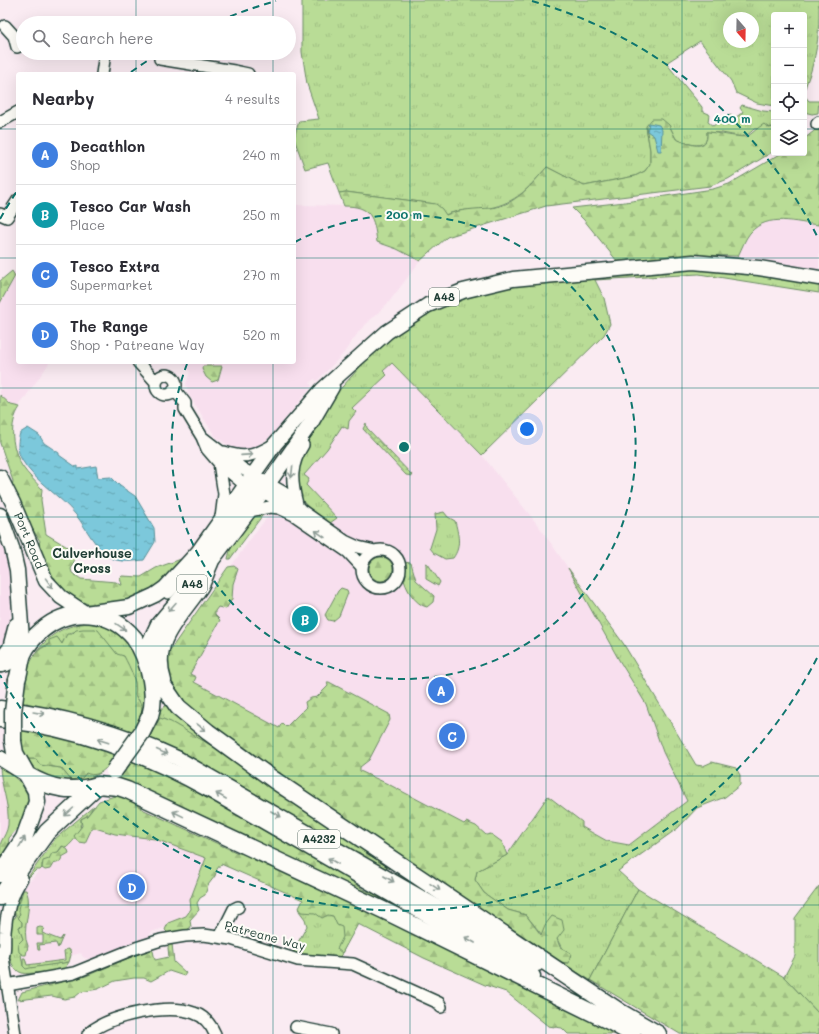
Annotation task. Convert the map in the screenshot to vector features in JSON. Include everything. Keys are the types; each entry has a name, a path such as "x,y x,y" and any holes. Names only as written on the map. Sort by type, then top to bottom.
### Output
{"highway":[{"path":"165,688 159,667 162,643 171,627 200,587 210,563"},
{"path":"0,874 24,838 36,808 37,797 28,774 15,753 13,742 13,712 17,680 23,653 47,626 62,618 85,613 110,620 123,628 134,639 147,662 187,716 267,775 617,1018"},
{"path":"0,898 28,856 47,832 114,771 142,732 150,716 153,702 147,662"},
{"path":"28,774 51,787 67,790 98,785 118,787 132,792 617,1018"},
{"name":"A4232","path":"617,1018 632,1034"},
{"name":"A4232","path":"617,1018 658,1034"}],"main road":[{"name":"A48","path":"147,662 148,645 158,624 210,563 249,511 258,484 275,444 322,390 336,380 377,340 412,314 445,297 495,282 537,276 693,262 759,268 819,278"},
{"name":"A48","path":"85,613 123,608 143,602 156,595 182,570 220,522 258,484 311,423 336,380"},
{"name":"Port Road","path":"0,477 13,503 46,581 61,597 85,613"},
{"name":"Port Road","path":"0,515 14,559 22,618 23,653"},
{"path":"22,618 16,626 8,653 2,658 0,665 6,664 23,653"},
{"name":"A4232","path":"0,708 60,717 97,726 177,758 237,792 617,1018"},
{"name":"A4232","path":"0,720 33,724 84,735 115,745 162,765 617,1018"},
{"path":"0,758 28,774"}],"street":[{"path":"5,26 16,33"},
{"path":"102,72 104,60"},
{"path":"160,60 234,72"},
{"path":"0,122 16,113"},
{"path":"0,214 7,217 16,204"},
{"path":"141,364 145,371 160,379 171,378 175,383 172,391 180,406 185,409 202,436 207,449 219,463 258,484 287,495 296,511 353,556 362,566"},
{"path":"160,379 156,387 160,393 172,391"},
{"path":"143,602 159,599 166,595 188,574 317,405 328,396"},
{"path":"296,511 292,467 297,454 306,441 311,423"},
{"path":"202,436 258,484"},
{"path":"217,449 231,454 249,456 258,454 275,444"},
{"path":"219,463 224,494 220,522"},
{"path":"249,511 274,507 296,511 348,543 374,551 388,551 397,559 400,571 395,582 383,588 371,585 363,575 362,566 366,557 374,551"},
{"path":"15,1034 2,954 5,951 3,924 16,888 26,872 28,856"},
{"path":"220,937 234,909 238,907"},
{"name":"Patreane Way","path":"7,985 74,973 136,948 161,940 194,935 220,937 298,960 353,964 439,1003 441,1008"},
{"path":"88,1034 99,1026 121,1017 174,1010 187,1011 202,1017 215,1034"},
{"path":"298,1016 295,1031 331,1034"}],"shaded area":[{"path":"296,205 353,206 362,208 368,213 375,223 377,242 397,249 420,261 389,302 360,330 343,354 317,381 314,379 310,383 312,386 270,437 252,450 233,449 215,436 189,395 186,384 190,372 184,364 296,364"},
{"path":"792,220 800,223 819,225 819,270 738,256 749,235 755,228 769,221"},
{"path":"13,271 16,273 16,364 49,364 17,409 0,398 0,295"},
{"path":"383,353 482,455 541,529 568,568 618,660 646,704 663,752 688,801 629,845 607,841 581,827 548,796 507,855 179,686 187,628 270,514 280,515 300,495 303,467"},
{"path":"0,534 10,573 12,600 8,638 0,653"},
{"path":"0,769 17,796 0,854"},
{"path":"90,826 156,837 207,858 190,900 191,909 181,931 168,933 164,928 151,932 149,937 90,960 83,957 81,953 70,956 69,962 24,967 22,890 39,871"}],"green space":[{"path":"302,0 819,0 818,40 807,82 807,12 771,12 771,105 757,103 736,93 731,81 700,41 666,63 702,107 702,111 709,114 708,122 713,126 730,115 735,118 743,112 740,108 742,105 771,112 771,127 754,129 744,136 707,132 705,142 697,145 676,139 669,125 646,127 650,150 650,164 645,171 635,176 584,186 547,167 524,192 503,204 482,209 457,211 445,215 435,204 346,192 339,193 328,163 305,169 296,144 296,131 299,121 319,119 307,84 302,52"},
{"path":"807,99 809,101 819,101 818,113 807,113"},
{"path":"652,119 662,119 669,125 676,139 692,145 701,145 705,143 707,139 707,132 745,137 764,124 769,128 771,128 771,153 728,179 710,186 546,206 447,237 420,261 397,249 377,242 370,215 360,208 344,206 339,193 346,192 436,204 446,215 462,210 491,208 508,203 523,193 547,167 584,186 635,176 645,171 650,164 650,150 646,126"},
{"path":"819,127 819,225 783,220 765,223 750,233 738,256 696,255 617,261 584,220 572,208 713,189 729,184 777,156 807,156 807,137"},
{"path":"661,268 719,268 819,283 819,293 699,274 595,280 604,298 610,324 604,335 482,455 392,363 383,371 387,375 352,408 356,412 349,421 348,429 342,426 327,449 304,475 309,479 306,485 337,518 330,523 309,508 300,496 297,489 297,480 300,471 294,471 298,457 308,441 316,422 335,395 367,359 398,331 425,314 457,299 511,286"},
{"path":"12,271 15,276 0,303 0,281"},
{"path":"203,366 222,366 218,380 212,382 206,377 202,369"},
{"path":"0,395 11,405 20,407 16,414 13,429 16,452 22,466 42,489 41,500 46,534 69,548 76,556 71,569 72,573 81,579 116,582 122,585 120,578 122,576 141,577 156,568 184,558 170,578 149,592 136,598 108,605 95,605 82,602 71,596 59,586 55,578 46,572 38,547 40,541 28,522 12,487 13,481 0,443"},
{"path":"366,423 367,428 413,476 406,475 363,429"},
{"path":"265,512 230,559 228,559 232,545 240,531 251,519"},
{"path":"444,512 448,517 455,521 458,540 458,549 453,558 445,559 434,553 430,548 436,529 435,514"},
{"path":"381,557 389,561 393,569 389,577 381,581 373,577 369,569 373,561"},
{"path":"404,562 411,563 416,580 434,596 433,602 427,607 416,601 408,589 403,575"},
{"path":"426,563 440,582 438,586 426,579"},
{"path":"234,566 238,569 233,584 232,599 226,609 218,607 215,611 215,615 220,620 190,674 196,677 194,682 279,728 282,723 286,727 306,707 305,702 311,698 317,697 328,686 327,682 389,714 390,720 369,760 360,767 360,771 464,824 466,822 476,826 486,835 491,834 502,842 507,855 477,871 475,880 484,893 508,910 526,915 541,935 545,925 552,916 562,920 564,930 557,939 560,947 571,953 569,963 560,962 552,958 384,847 189,712 169,681 166,656 228,567"},
{"path":"568,568 623,643 696,765 703,766 712,762 736,768 740,775 740,785 725,797 697,808 678,828 618,871 638,889 590,980 560,962 569,963 557,939 542,935 526,915 508,910 484,893 475,880 477,871 507,855 548,796 582,822 582,827 607,841 629,845 687,801 663,752 646,704 619,660"},
{"path":"341,588 347,590 348,593 339,616 333,621 328,620 325,615"},
{"path":"89,623 115,632 127,642 134,651 139,662 144,686 144,698 139,721 140,702 135,695 135,682 130,669 95,629 76,631 68,635 62,644 57,637 36,653 47,640 59,631 73,626"},
{"path":"76,630 98,630 117,654 124,656 131,670 136,690 135,695 140,703 142,711 140,719 131,734 22,706 25,679 35,654 49,645 49,640 57,637 62,644 67,634 72,634"},
{"path":"167,705 179,718 206,738 219,750 163,719 157,723 161,709"},
{"path":"160,718 171,722 219,750 390,867 383,867 369,860 359,852 355,853 235,782 149,738"},
{"path":"20,727 118,752 109,765 101,772 91,775 86,773 82,778 71,780 61,768 40,765 36,759 27,759 22,748"},
{"path":"27,759 36,759 40,765 61,768 71,780 85,775 86,772 93,774 102,772 82,780 72,782 62,781 43,775"},
{"path":"133,761 202,793 271,835 338,871 364,890 375,894 386,903 119,779"},
{"path":"0,765 21,783 30,799 21,824 9,838 8,847 0,861 1,842 8,825 8,810 0,772"},
{"path":"118,795 130,800 144,810 238,853 253,855 584,1016 617,1034 568,1034 562,1028 548,1026 506,992 485,985 424,958 358,924 342,953 337,949 343,937 342,927 337,925 333,916 328,915 322,918 315,913 302,912 299,908 303,900 221,864 217,869 215,876 208,885 205,895 200,898 197,903 199,910 190,920 191,927 187,930 168,933 165,930 168,923 186,916 191,909 190,900 206,858 155,839 115,834 95,828 92,828 85,843 78,842 74,836 82,826 81,819 87,816 99,801"},
{"path":"94,806 87,816 81,819 79,831 72,842 66,848 62,846 58,852 42,864 42,868 40,870 36,870 26,880 55,839"},
{"path":"63,846 69,853 62,857 60,862 53,864 50,869 45,870 42,868 43,861 49,859 52,853 58,852"},
{"path":"819,886 819,1014 784,977 795,956 795,918"},
{"path":"21,889 19,919 22,922 22,926 19,927 23,939 20,948 23,966 33,967 69,962 65,968 48,972 22,973 12,964 9,940 12,918 15,918 16,914 13,914"},
{"path":"638,889 784,977 819,1014 819,1034 680,1034 590,980"},
{"path":"23,890 26,890 29,904 25,932 28,946 26,955 19,952 18,944 23,939 19,927 22,926 22,922 18,916 20,914 18,909"},
{"path":"301,905 357,924 340,957 292,953 307,926 305,919 299,911"},
{"path":"37,928 44,928 42,933 60,940 63,936 58,948 56,943 39,945 40,950 38,950 37,943 43,943 43,935 37,935"},
{"path":"169,944 172,944 174,962 186,973 184,976 169,971 151,981 144,978 134,978 115,981 98,989 81,992 75,997 64,999 52,996 18,1000 22,992 86,976 150,949 153,951 155,960 169,957"},
{"path":"67,949 70,950 71,955 69,962 26,969 23,966 23,958 25,958 27,965 65,960 64,951"}],"water":[{"path":"649,123 659,125 662,130 661,151 658,151 654,136 647,131"},
{"path":"28,428 39,435 44,443 59,453 59,455 76,467 78,466 78,469 96,466 98,478 111,477 120,486 135,496 154,528 155,542 144,560 119,561 105,554 70,508 33,475 22,460 18,447 20,433"}],"place":[{"name":"Tesco Car Wash","path":"305,619"},
{"name":"Decathlon","path":"441,690"},
{"name":"Tesco Extra","path":"452,736"},
{"name":"The Range","path":"132,887"}],"district":[{"name":"Culverhouse Cross","path":"92,560"}]}
